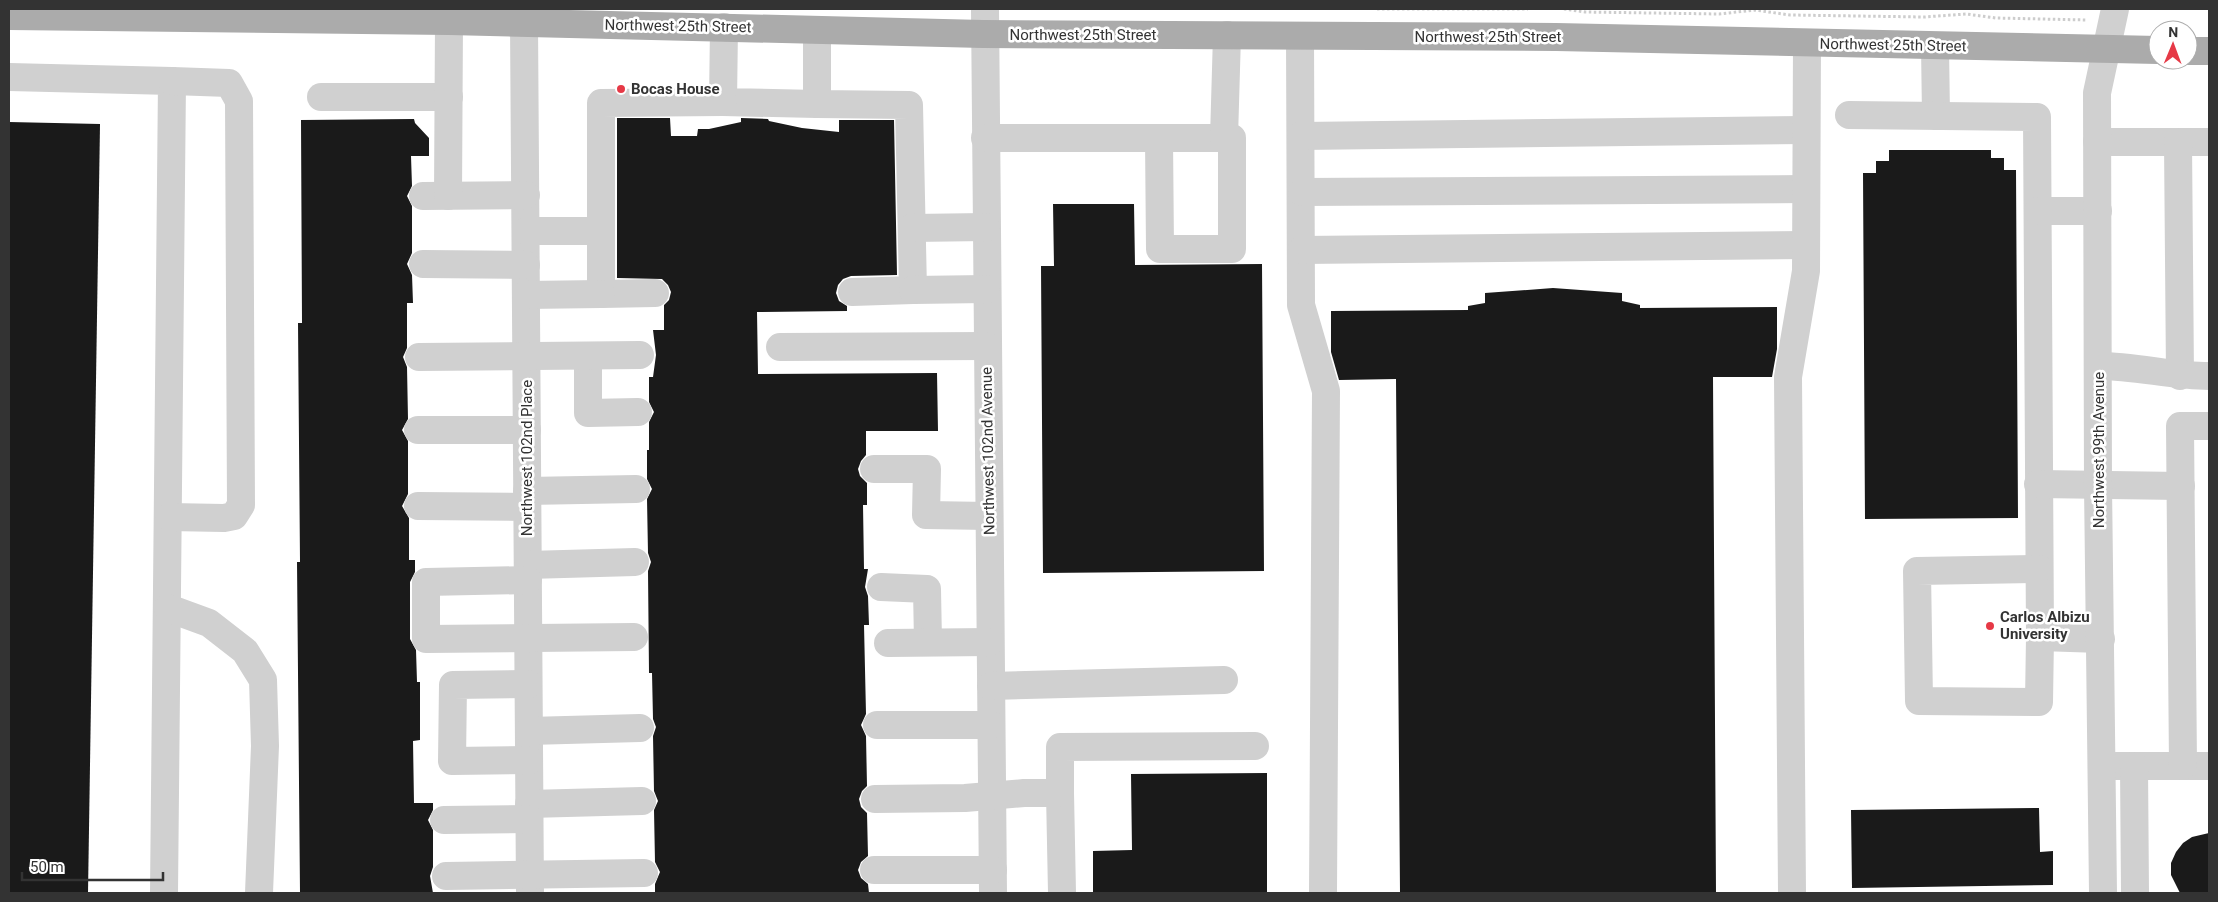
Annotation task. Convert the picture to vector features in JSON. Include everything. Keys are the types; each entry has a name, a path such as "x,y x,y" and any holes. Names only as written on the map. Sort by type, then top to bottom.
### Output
{"main road":[{"name":"Northwest 25th Street","path":"9,16 405,14 449,21 817,30 984,21 1227,35 1556,37 2148,50"}],"street":[{"name":"Northwest 99th Avenue","path":"2103,893 2098,485 2097,92 2115,9"},
{"path":"449,21 449,97 436,196 526,195"},
{"name":"Northwest 102nd Avenue","path":"984,21 993,882"},
{"name":"Northwest 102nd Place","path":"524,23 530,884"},
{"path":"723,102 724,27"},
{"path":"817,30 817,104"},
{"path":"1224,138 1227,35"},
{"path":"1300,36 1302,305 1326,391 1324,893"},
{"path":"1792,893 1788,377 1806,271 1807,43"},
{"path":"1935,46 1936,116"},
{"path":"9,76 229,83 239,101 241,505 234,516 224,518 169,517"},
{"path":"164,893 172,81"},
{"path":"321,97 449,97"},
{"path":"601,294 601,102 909,105 913,290"},
{"path":"1849,115 2037,117 2040,637 2039,702 1918,701 1917,571 2039,569"},
{"path":"1301,136 1806,130"},
{"path":"985,138 1159,138 1232,138 1232,249 1160,249 1159,138"},
{"path":"2097,142 2209,142"},
{"path":"2178,142 2180,376"},
{"path":"1302,192 1806,189"},
{"path":"2038,212 2098,211"},
{"path":"912,228 986,227"},
{"path":"526,231 601,231"},
{"path":"1302,250 1806,244"},
{"path":"423,264 526,265"},
{"path":"852,292 986,290"},
{"path":"526,296 656,293"},
{"path":"780,347 987,346"},
{"path":"419,357 640,355"},
{"path":"588,356 588,413 638,412"},
{"path":"2099,366 2116,366 2180,376 2209,376"},
{"path":"2102,766 2196,766 2181,486 2180,426 2209,426"},
{"path":"418,430 527,430"},
{"path":"874,469 927,469 926,525 989,516"},
{"path":"2038,484 2181,486"},
{"path":"418,506 636,489"},
{"path":"634,636 426,639 426,582 635,562"},
{"path":"882,587 927,589 928,642"},
{"path":"168,608 209,623 245,651 264,680 265,746 259,893"},
{"path":"2040,637 2101,639"},
{"path":"888,642 990,642"},
{"path":"991,686 1224,680"},
{"path":"528,684 453,685 452,760 529,760"},
{"path":"877,725 991,725"},
{"path":"529,731 640,728"},
{"path":"1062,893 1060,748 1255,746"},
{"path":"2134,766 2135,893"},
{"path":"875,799 1060,793"},
{"path":"444,820 642,801"},
{"path":"874,870 993,882"},
{"path":"446,876 530,884 644,873"}],"path":[{"path":"1377,9 1528,9"},
{"path":"1564,9 1585,12 1719,14 1755,10 1790,15 1924,17 1966,14 1996,18 2087,20"}],"building":[{"path":"617,118 670,118 671,136 697,136 698,129 709,129 741,122 741,118 768,119 769,121 802,128 839,132 839,120 894,120 897,275 851,276 843,279 838,285 836,293 839,301 847,306 847,311 757,312 758,374 937,373 938,431 866,431 866,455 858,469 860,476 867,483 867,505 863,505 864,569 868,569 865,587 868,596 869,625 864,625 866,714 861,725 866,736 867,786 862,791 859,799 861,807 867,813 868,856 861,862 858,870 861,878 868,884 869,893 655,893 655,884 660,872 655,862 654,810 658,801 654,791 653,736 656,727 653,719 652,673 649,673 648,571 651,562 648,553 647,499 652,489 647,479 647,450 649,450 649,422 654,412 649,402 649,377 653,377 656,355 653,330 664,330 664,305 669,300 671,292 668,285 662,279 617,278"},
{"path":"414,119 415,123 429,138 429,156 411,156 412,186 407,196 412,206 412,253 407,264 412,275 413,303 407,303 407,348 403,357 407,367 408,419 402,430 408,441 408,494 402,506 409,518 409,560 415,560 415,572 410,582 410,639 416,650 417,682 420,682 420,740 413,741 414,803 433,803 433,810 428,820 433,830 433,867 430,876 433,893 300,893 297,562 300,562 298,323 302,323 301,120"},
{"path":"9,122 100,124 88,893 9,893"},
{"path":"1889,150 1991,150 1991,158 2004,158 2004,170 2016,170 2018,518 1865,519 1863,173 1876,173 1876,161 1889,161"},
{"path":"1053,204 1134,204 1135,265 1262,264 1264,571 1043,573 1041,266 1054,266"},
{"path":"1553,288 1622,293 1622,301 1640,305 1640,308 1777,307 1777,349 1772,377 1713,377 1716,893 1400,893 1396,379 1339,380 1331,352 1331,311 1468,310 1468,306 1485,303 1485,293"},
{"path":"1267,773 1267,893 1093,893 1093,851 1132,850 1131,774"},
{"path":"2039,808 2040,852 2053,851 2053,885 1852,888 1851,810"},
{"path":"2209,833 2209,893 2180,893 2171,875 2171,863 2176,852 2183,843 2192,837"}],"place":[{"name":"Bocas House","path":"621,89"},
{"name":"Carlos Albizu University","path":"1990,626"}]}
